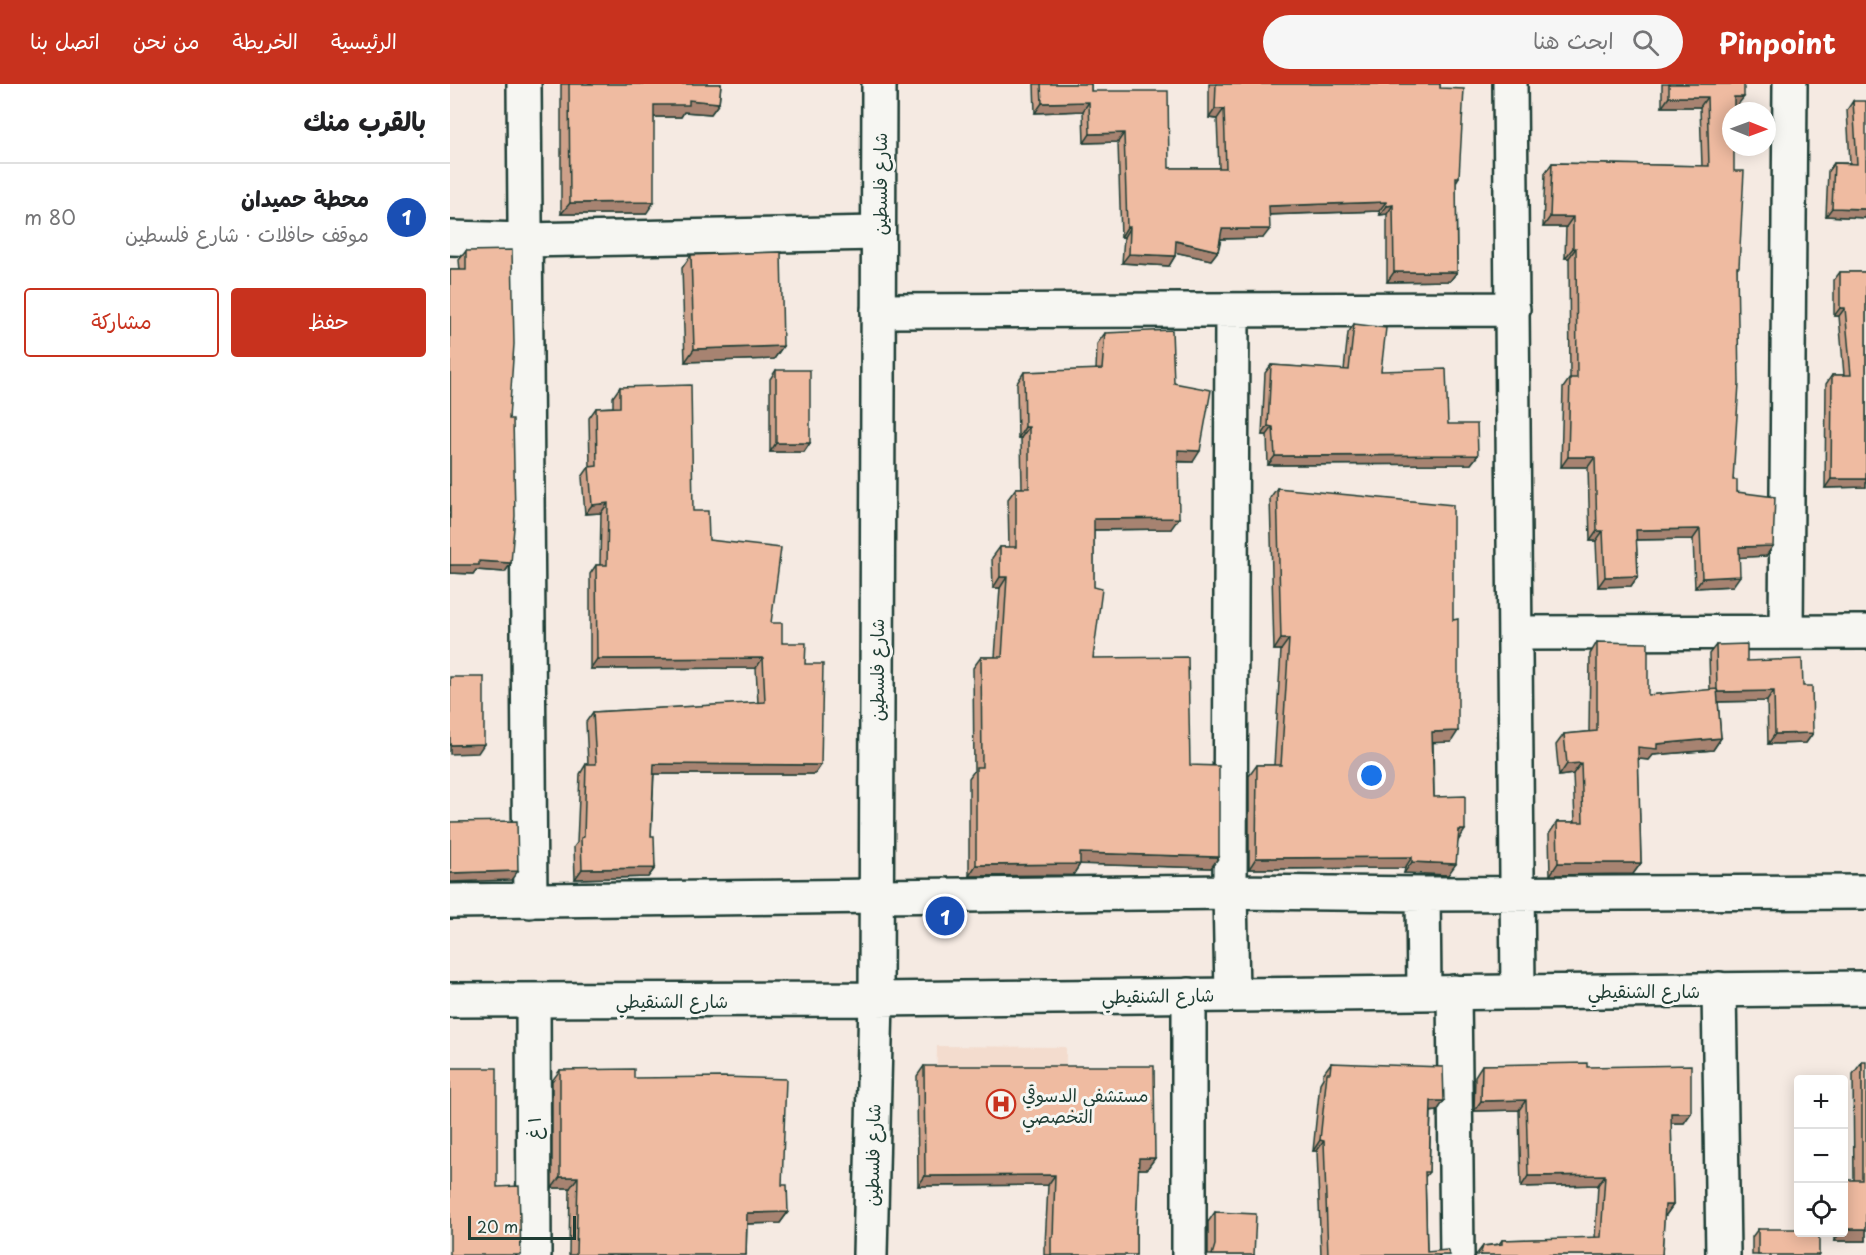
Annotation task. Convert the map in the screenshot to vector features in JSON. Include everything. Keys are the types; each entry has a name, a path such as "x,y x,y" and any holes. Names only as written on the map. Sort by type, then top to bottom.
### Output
{"street":[{"path":"524,84 530,901"},
{"name":"شارع فلسطين","path":"870,1255 876,999 879,84"},
{"path":"1510,84 1518,991"},
{"path":"1786,632 1790,84"},
{"path":"450,238 525,240 878,233"},
{"path":"878,311 1513,309"},
{"path":"1232,310 1230,892 1232,994"},
{"path":"1515,633 1866,632"},
{"path":"450,901 1230,892 1423,894 1866,892"},
{"path":"1423,894 1439,992 1457,1255"},
{"name":"شارع الشنقيطي","path":"450,1000 876,999 1866,988"},
{"path":"1719,989 1723,1255"},
{"path":"1189,995 1189,1255"},
{"name":"١ غ","path":"533,1001 534,1255"}],"shaded area":[{"name":"مستشفى الدسوقي التخصصي","path":"937,1046 1066,1047 1065,1162 935,1160"}],"building":[{"path":"569,84 721,84 719,103 689,100 689,105 654,105 654,202 570,203"},
{"path":"1041,84 1091,84 1091,91 1168,91 1169,168 1226,168 1224,109 1215,109 1216,84 1440,84 1440,88 1464,89 1459,177 1456,177 1457,272 1394,272 1393,205 1387,206 1386,202 1269,206 1270,229 1222,229 1218,251 1176,241 1175,256 1129,254 1130,227 1127,227 1124,133 1090,134 1089,102 1042,103"},
{"path":"1669,84 1744,84 1744,97 1734,97 1734,102 1722,102 1722,156 1734,156 1734,171 1744,171 1739,267 1737,267 1739,383 1733,480 1737,480 1737,492 1775,497 1773,546 1739,547 1740,576 1702,578 1700,529 1636,530 1638,576 1605,577 1603,531 1597,531 1595,457 1568,457 1570,378 1577,378 1576,248 1573,248 1573,217 1550,217 1552,163 1709,166 1707,97 1669,97"},
{"path":"1853,101 1866,101 1866,209 1832,208 1834,163 1857,164"},
{"path":"512,250 514,344 509,419 513,419 515,516 511,563 479,561 479,565 450,565 450,270 466,270 466,251"},
{"path":"781,252 783,346 694,349 691,255"},
{"path":"1840,272 1866,272 1866,479 1831,479 1832,375 1851,375 1845,308 1840,308"},
{"path":"1354,324 1386,328 1381,371 1446,369 1448,424 1477,424 1478,455 1275,456 1273,427 1268,426 1271,365 1349,370"},
{"path":"1172,330 1174,383 1211,390 1200,451 1178,450 1179,518 1094,519 1094,587 1102,589 1093,658 1188,657 1190,765 1219,766 1219,857 1080,853 1080,864 976,865 976,767 982,767 981,657 1002,657 1007,577 1000,577 1000,547 1016,547 1016,488 1029,488 1029,427 1025,427 1024,372 1102,369 1105,333"},
{"path":"776,370 810,370 810,443 776,443"},
{"path":"691,385 693,511 708,511 709,540 781,548 771,623 782,623 782,643 806,643 805,664 823,664 821,765 654,764 651,836 654,836 655,868 582,869 581,838 584,837 586,764 596,764 593,712 765,702 763,658 597,659 596,565 607,565 608,503 592,505 589,467 597,466 596,408 620,407 620,387"},
{"path":"1277,488 1453,505 1453,620 1458,619 1458,731 1432,732 1434,797 1465,796 1465,830 1459,830 1456,864 1412,862 1412,857 1256,858 1257,765 1281,765 1289,639 1281,639"},
{"path":"1597,642 1648,643 1648,695 1717,689 1721,738 1657,744 1657,749 1638,747 1641,863 1558,863 1557,822 1583,822 1581,763 1567,764 1564,734 1597,731"},
{"path":"1747,644 1747,661 1802,659 1803,686 1812,686 1813,733 1775,734 1774,691 1718,692 1716,645"},
{"path":"450,677 484,677 484,744 450,745"},
{"path":"517,821 518,871 450,873 450,822"},
{"path":"1862,1062 1866,1062 1866,1229 1848,1229 1848,1180 1862,1180"},
{"path":"1331,1063 1443,1067 1444,1101 1431,1101 1429,1172 1425,1172 1427,1252 1447,1250 1450,1255 1328,1255 1324,1141 1320,1140 1327,1073 1330,1073"},
{"path":"1587,1063 1587,1067 1691,1065 1691,1113 1671,1113 1673,1205 1665,1205 1662,1255 1480,1255 1483,1246 1502,1244 1502,1240 1601,1237 1605,1175 1528,1176 1526,1100 1481,1101 1482,1065"},
{"path":"924,1066 1154,1066 1155,1158 1139,1158 1136,1255 1051,1255 1055,1175 925,1176"},
{"path":"450,1068 497,1068 497,1187 519,1186 521,1255 450,1255"},
{"path":"634,1069 634,1078 786,1079 782,1185 787,1185 788,1212 747,1213 746,1255 576,1255 578,1177 560,1177 560,1070"},
{"path":"1215,1212 1256,1214 1254,1255 1212,1255 1215,1245"},
{"path":"1758,1229 1794,1229 1794,1237 1819,1237 1819,1255 1758,1255"}],"place":[{"name":"محطة حميدان","path":"945,916"},
{"name":"مستشفى الدسوقي التخصصي","path":"1001,1104"}]}
